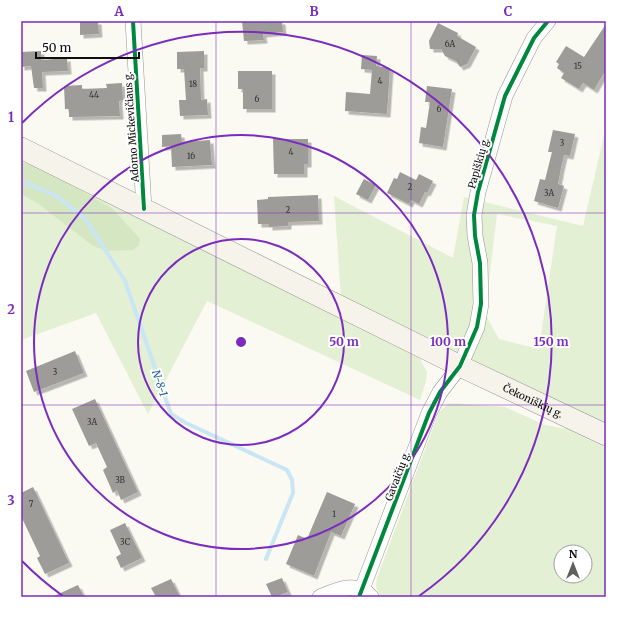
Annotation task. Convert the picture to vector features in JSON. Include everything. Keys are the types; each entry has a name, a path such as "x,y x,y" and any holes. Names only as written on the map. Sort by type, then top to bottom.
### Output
{"main road":[{"path":"21,148 460,366"},
{"name":"Čekoniškių g.","path":"460,366 606,435"}],"street":[{"name":"Adomo Mickevičiaus g.","path":"133,21 144,209"},
{"name":"Papiškių g.","path":"460,366 477,327 481,304 480,263 475,236 474,215 478,192 505,96 534,38 548,21"},
{"name":"Gavaičių g.","path":"364,595 429,413 440,392 460,366"},
{"path":"320,597 345,588 353,588 364,595"}],"green space":[{"path":"606,127 606,423 341,298 334,196 453,258 464,197 583,226","holes":["497,214 557,226 539,349 499,339 485,314"]},
{"path":"21,155 418,355 427,372 426,381 420,400 207,301 148,414 96,313 21,340 21,194 40,205 53,176 36,165 21,162"},
{"path":"21,162 36,165 113,209 140,239 139,245 133,250 107,251 93,246 40,205 21,194"},
{"path":"449,403 505,407 545,425 567,429 606,448 606,597 379,597 376,586 377,578 439,412"}],"building":[{"path":"80,21 98,21 99,34 80,35"},
{"path":"242,21 282,21 283,32 263,34 264,40 244,41"},
{"path":"438,23 458,33 457,36 476,47 467,64 460,67 456,61 445,56 441,49 430,49 429,41"},
{"path":"606,24 606,70 594,90 583,83 579,89 561,78 564,73 557,68 559,64 556,62 566,46 584,57"},
{"path":"41,51 41,60 67,58 68,71 42,72 43,88 34,88 31,66 21,67 21,52"},
{"path":"204,51 204,68 200,68 201,100 207,99 208,115 180,116 179,100 186,100 184,69 177,69 177,52"},
{"path":"362,55 377,56 376,66 390,68 387,114 345,111 346,92 370,94 372,70 361,69"},
{"path":"238,71 272,71 272,109 243,109 243,89 238,89"},
{"path":"122,83 123,100 119,101 120,116 69,117 69,109 65,109 64,86 82,85 82,89 107,88 106,84"},
{"path":"427,86 452,89 443,147 419,143 421,127 426,128 430,102 425,102"},
{"path":"553,130 575,134 570,156 564,155 561,168 558,184 564,186 558,208 534,201 540,179 545,180 552,152 548,152"},
{"path":"181,134 182,142 210,140 212,165 172,167 171,146 162,147 162,135"},
{"path":"273,139 308,139 308,164 304,164 304,174 274,174"},
{"path":"400,172 416,180 419,174 433,181 419,204 411,200 409,204 387,193 394,178 397,179"},
{"path":"364,179 376,185 368,200 356,194"},
{"path":"318,195 319,221 288,222 288,226 269,227 269,224 258,224 257,200 268,199 268,197"},
{"path":"75,351 84,373 34,392 26,371"},
{"path":"95,399 138,492 121,500 117,490 113,493 103,470 107,467 96,443 89,446 72,409"},
{"path":"33,487 69,563 45,574 37,558 40,556 21,516 21,493"},
{"path":"327,492 355,504 341,536 331,532 314,576 286,564 298,535 307,539"},
{"path":"125,523 142,558 121,568 116,557 121,554 110,530"},
{"path":"282,578 288,592 272,597 266,584"},
{"path":"171,579 180,597 156,597 151,588"},
{"path":"78,585 84,597 52,597"}],"waterway":[{"name":"N-8-1","path":"21,181 57,196 86,220 125,281 171,414 186,423 287,470 292,480 293,493 266,559"}],"cycle path":[{"path":"133,21 144,209"},
{"path":"359,597 429,413 440,392 460,366 477,327 481,304 480,263 475,236 474,215 478,192 505,96 534,38 548,21"}]}
